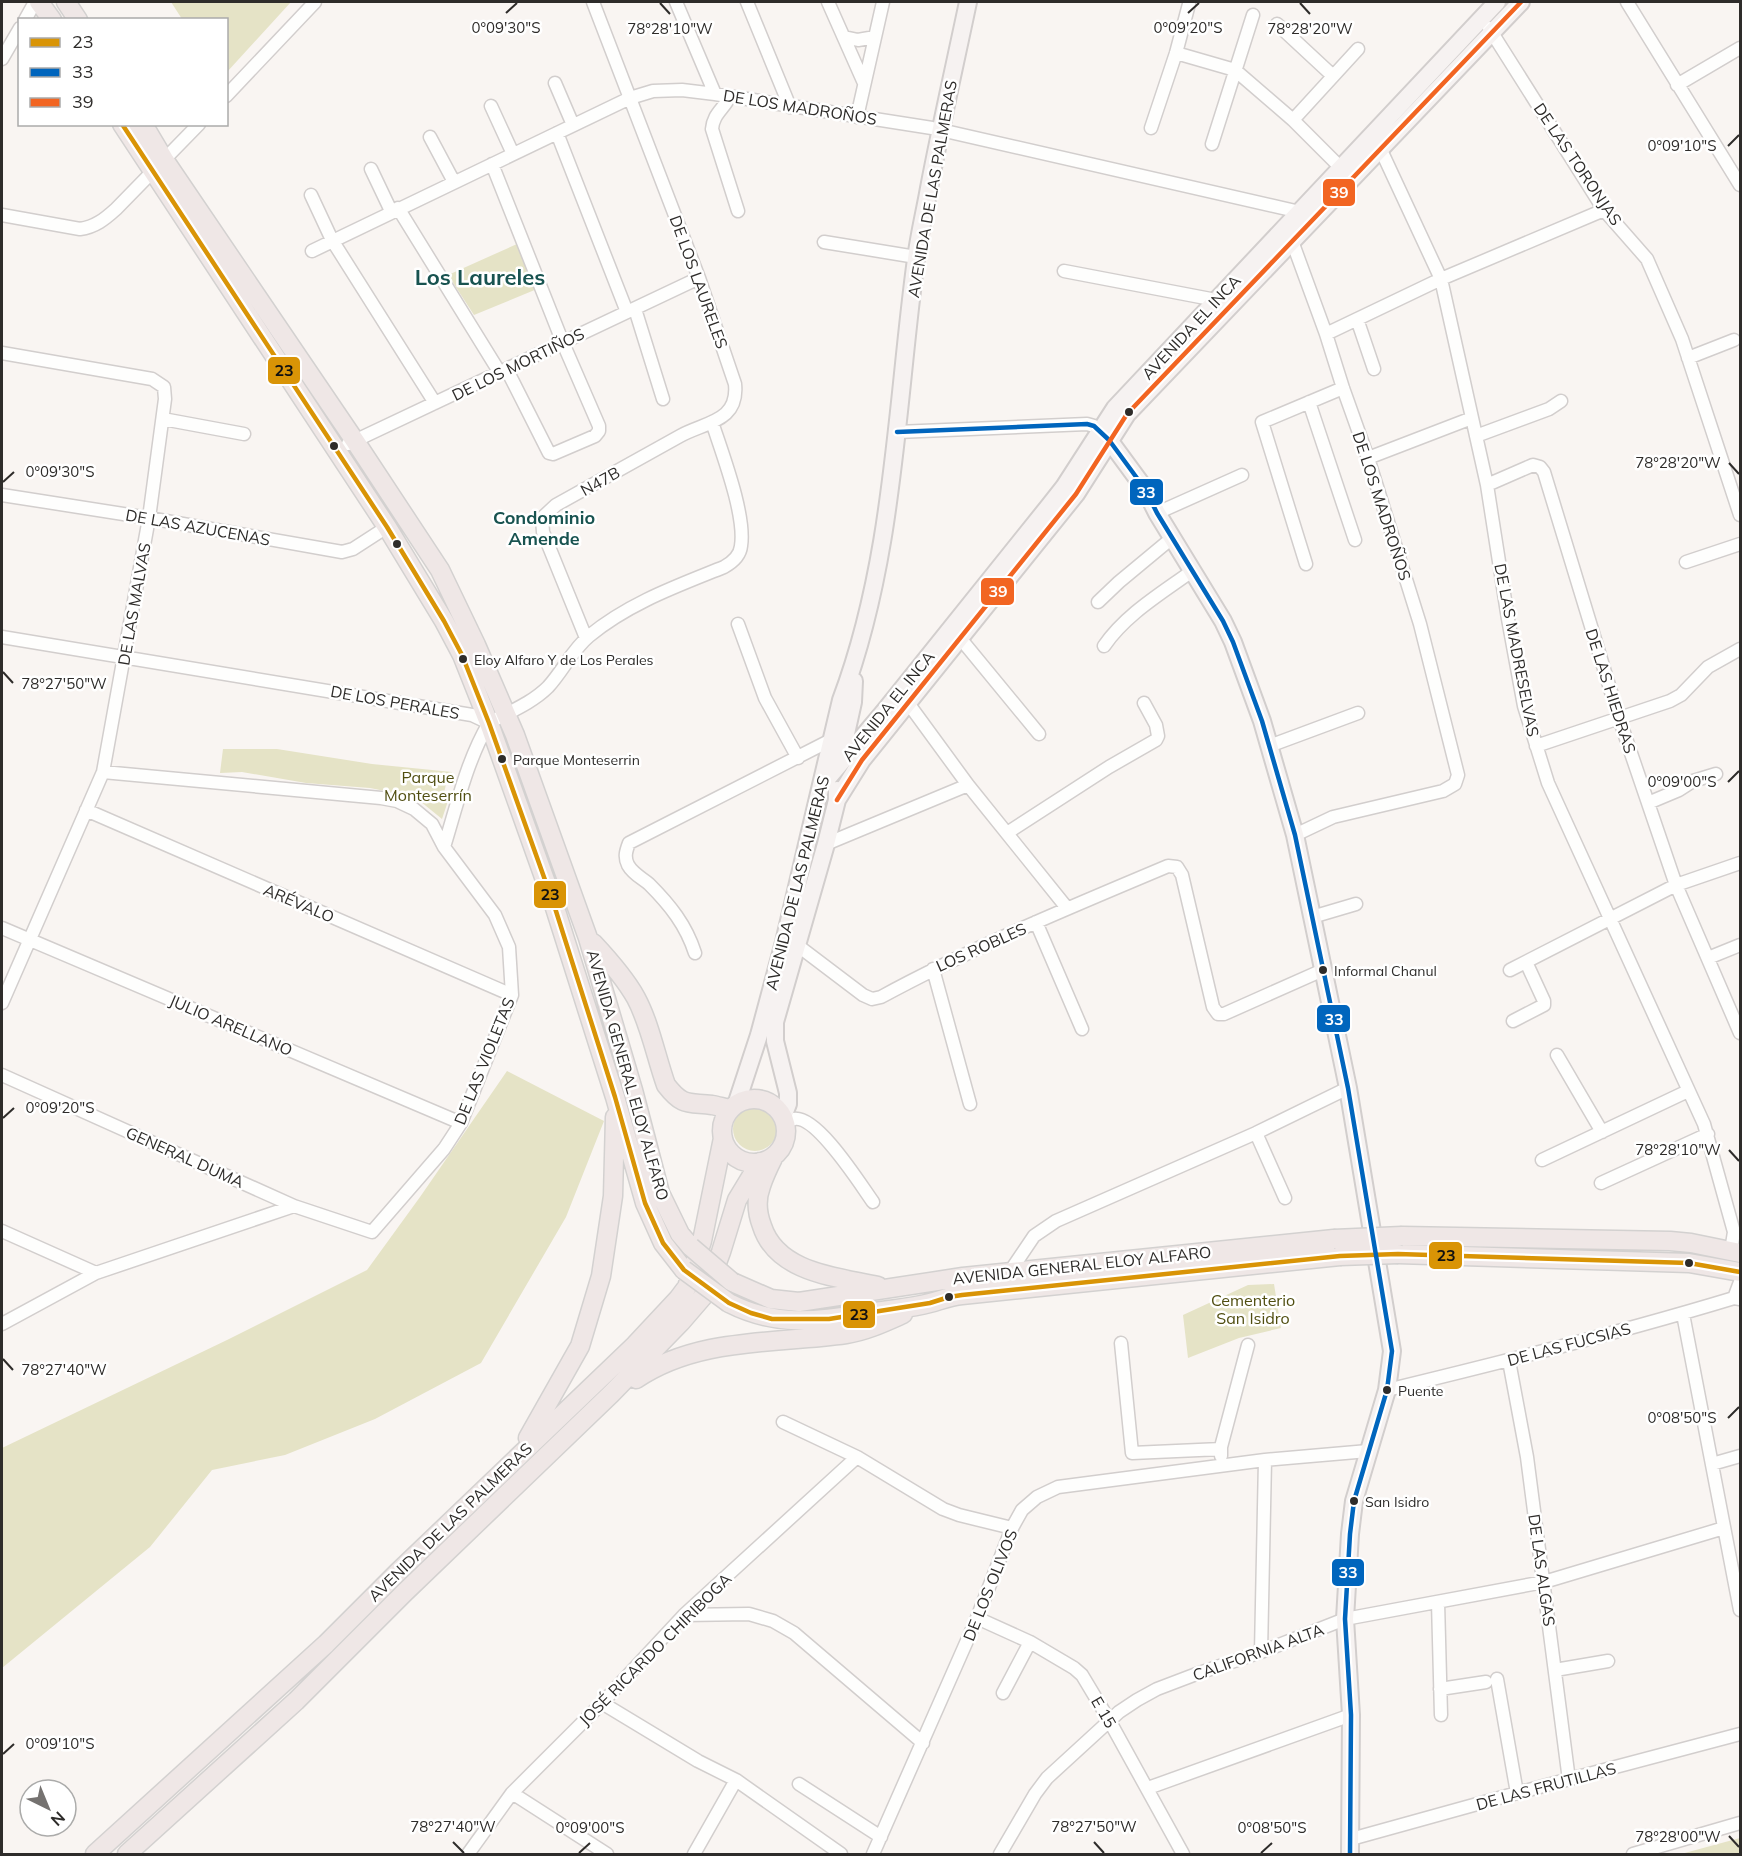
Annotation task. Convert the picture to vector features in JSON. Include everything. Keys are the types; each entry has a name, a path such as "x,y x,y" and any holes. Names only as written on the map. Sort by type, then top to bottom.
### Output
{"main road":[{"path":"37,2 50,18"},
{"path":"66,2 77,18"},
{"name":"AVENIDA DE LAS PALMERAS","path":"127,1854 296,1701 404,1593 611,1394 681,1322 706,1293 737,1200 767,1159 780,1149 784,1141 788,1093 775,1041 775,1022 837,800 831,740 841,700 856,661 876,576 890,493 916,257 940,130 968,2"},
{"name":"AVENIDA EL INCA","path":"837,800 862,760 1076,494 1115,408 1216,300 1380,148 1486,25 1497,2"},
{"name":"AVENIDA EL INCA","path":"822,786 832,766 883,713 1104,435 1127,414 1292,241 1305,217 1340,167 1486,25 1521,2"},
{"name":"AVENIDA GENERAL ELOY ALFARO","path":"124,126 159,167 355,441 440,570 507,713 588,938 633,1089 660,1193 680,1233 691,1247 732,1281 771,1299 799,1302 963,1277 1337,1248 1670,1241 1736,1252"},
{"name":"AVENIDA GENERAL ELOY ALFARO","path":"144,126 159,167 387,527 457,646 489,723 555,908 615,1097 645,1203 663,1243 684,1270 729,1303 751,1313 772,1319 802,1320 829,1319 930,1303 962,1295 1337,1248"},
{"path":"1104,435 1145,489 1157,513 1223,621 1233,642 1269,746 1295,835 1348,1088 1392,1351 1387,1390 1354,1501 1350,1534 1346,1619 1351,1714 1351,1847"},
{"name":"AVENIDA DE LAS PALMERAS","path":"832,766 853,702 856,661"},
{"path":"853,702 860,711 865,713 883,713"},
{"name":"AVENIDA DE LAS PALMERAS","path":"95,1854 326,1644 635,1345 687,1287 702,1242 723,1138 723,1123 733,1107 759,1035 822,786"},
{"path":"588,938 619,974 635,997 646,1022 666,1085 672,1094 679,1100 693,1105 733,1107 744,1101 763,1100 778,1110 784,1120"},
{"path":"518,1456 580,1346 601,1276 613,1196 615,1097"},
{"path":"723,1138 733,1155 741,1160 751,1162 767,1159 760,1187 759,1219 773,1247 787,1260 810,1270 889,1289"},
{"name":"AVENIDA GENERAL ELOY ALFARO","path":"1400,1245 1689,1263 1740,1272"},
{"path":"611,1394 645,1372 703,1350 848,1334 871,1328 930,1303"}],"street":[{"path":"26,18 37,2"},
{"path":"228,94 315,2"},
{"name":"DE LOS LAURELES","path":"593,2 699,278 736,388 735,400 730,410 723,417 712,422"},
{"path":"676,2 715,94"},
{"path":"747,2 790,107"},
{"path":"828,2 864,83"},
{"path":"857,117 884,2"},
{"path":"1626,2 1740,185"},
{"path":"1151,128 1190,4"},
{"path":"1212,144 1253,15"},
{"path":"1277,24 1333,76"},
{"name":"DE LAS TORONJAS","path":"1486,25 1604,210 1647,259 1682,339 1740,515"},
{"path":"2,59 18,31"},
{"path":"843,37 858,40 875,37"},
{"path":"1677,85 1740,48"},
{"path":"1293,120 1358,49"},
{"path":"1176,53 1235,70 1293,120 1340,167"},
{"path":"555,82 573,125"},
{"name":"DE LOS MADROÑOS","path":"312,251 630,98 669,89 730,96 940,130 1305,217"},
{"path":"730,96 715,116 712,129 738,212"},
{"path":"491,106 513,154"},
{"path":"2,214 80,229 90,227 116,209 197,126"},
{"path":"557,133 631,310 663,399"},
{"path":"430,136 454,182"},
{"name":"DE LAS MADRESELVAS","path":"1380,148 1442,279 1486,485 1522,695 1548,783 1708,1134 1737,1232"},
{"path":"371,169 394,210 503,372 546,450 553,454 595,436 599,431 599,426 563,343 492,164"},
{"path":"311,195 332,240 435,403"},
{"path":"1326,334 1442,279 1604,210"},
{"name":"DE LOS MADROÑOS","path":"1292,241 1368,458 1420,624 1458,774 1455,784 1443,791 1333,817 1295,835"},
{"path":"824,242 916,257"},
{"path":"1064,270 1216,300"},
{"name":"DE LOS MORTIÑOS","path":"337,451 699,278"},
{"path":"1357,319 1374,369"},
{"path":"1688,358 1734,340"},
{"name":"DE LAS MALVAS","path":"2,353 152,379 164,387 165,399 149,519 103,772 2,1003"},
{"path":"1306,564 1262,422 1343,388"},
{"path":"1476,436 1550,409 1561,401"},
{"path":"1310,402 1355,540"},
{"path":"1368,458 1472,418"},
{"path":"163,419 244,434"},
{"path":"444,847 474,754 489,723 521,706 547,687 586,638 638,603 724,567 736,559 741,544 738,513 712,422"},
{"name":"N47B","path":"586,638 543,532 542,518 556,505 680,435 712,422"},
{"path":"897,432 1087,423 1104,435"},
{"name":"DE LAS HIEDRAS","path":"1486,485 1533,465 1540,467 1544,472 1619,718 1676,885 1740,1033"},
{"path":"1157,513 1242,475"},
{"name":"DE LAS AZUCENAS","path":"2,495 342,552 353,549 387,527"},
{"path":"1098,602 1173,538"},
{"path":"1686,562 1740,544"},
{"path":"1104,645 1121,626 1192,571"},
{"path":"738,624 765,698 801,756"},
{"name":"DE LOS PERALES","path":"2,637 472,715 489,723"},
{"path":"960,638 1039,734"},
{"path":"1536,746 1676,699 1704,670 1740,650"},
{"path":"908,703 968,785 1066,908"},
{"path":"1007,834 1109,767 1156,740 1158,736 1156,725 1144,703"},
{"path":"1269,746 1358,713"},
{"path":"695,953 690,938 675,912 628,865 625,853 629,843 831,740"},
{"path":"801,756 812,755 832,766"},
{"name":"DE LAS VIOLETAS","path":"103,772 397,801 414,809 432,824 444,847 495,915 509,947 512,995 461,1123 444,1149 372,1232"},
{"path":"1648,803 1679,790 1693,781 1716,774"},
{"path":"826,844 968,785"},
{"name":"ARÉVALO","path":"86,810 512,995"},
{"path":"1510,970 1676,885 1740,863"},
{"name":"LOS ROBLES","path":"797,945 863,995 872,999 1066,908 1168,866 1177,867 1182,875 1213,1007 1218,1014 1224,1014 1323,970"},
{"path":"1312,917 1356,904"},
{"path":"1036,922 1082,1029"},
{"name":"JULIO ARELLANO","path":"2,928 461,1123"},
{"path":"1708,958 1740,945"},
{"path":"1513,1021 1544,1005 1526,962"},
{"path":"933,969 970,1104"},
{"path":"1557,1055 1602,1132"},
{"name":"GENERAL DUMA","path":"2,1075 294,1206 372,1232"},
{"path":"1009,1273 1034,1236 1056,1221 1256,1133 1348,1088"},
{"path":"1542,1160 1688,1091"},
{"path":"784,1120 800,1119 830,1141 873,1202"},
{"path":"1256,1133 1285,1198"},
{"path":"1601,1183 1708,1134"},
{"path":"2,1324 96,1273 294,1206"},
{"path":"2,1232 96,1273"},
{"path":"1736,1252 1737,1232"},
{"name":"DE LAS FUCSIAS","path":"1387,1390 1509,1361 1737,1299 1740,1282"},
{"path":"1683,1314 1740,1610"},
{"path":"1121,1343 1132,1453 1221,1449"},
{"path":"1220,1466 1221,1449 1248,1345"},
{"name":"DE LAS ALGAS","path":"1509,1361 1527,1457 1569,1780"},
{"path":"783,1422 857,1457 943,1509 1012,1528"},
{"name":"DE LOS OLIVOS","path":"873,1854 977,1618 1012,1528 1022,1510 1029,1504 1047,1491 1058,1487 1264,1460 1368,1451"},
{"path":"1712,1464 1740,1456"},
{"name":"JOSÉ RICARDO CHIRIBOGA","path":"468,1854 512,1793 602,1703 684,1615 857,1457"},
{"path":"1261,1652 1264,1460"},
{"name":"CALIFORNIA ALTA","path":"1000,1854 1040,1786 1070,1755 1109,1720 1137,1700 1168,1685 1346,1619 1544,1582 1724,1528"},
{"path":"1438,1602 1441,1715"},
{"path":"684,1615 749,1614 773,1621 794,1633 923,1743"},
{"name":"E 15","path":"977,1618 1030,1642 1078,1671 1109,1720 1183,1854"},
{"path":"1003,1693 1030,1642"},
{"path":"1555,1670 1608,1661"},
{"path":"1440,1689 1492,1681 1517,1793"},
{"path":"602,1703 690,1756 736,1780 841,1854"},
{"path":"1148,1788 1351,1714"},
{"name":"DE LAS FRUTILLAS","path":"1351,1847 1517,1793 1740,1734"},
{"path":"694,1854 736,1780"},
{"path":"799,1784 881,1837"},
{"path":"512,1793 607,1854"},
{"path":"1633,1854 1740,1823"}],"green space":[{"path":"171,2 291,2 228,71 228,18 181,18"},
{"path":"517,244 537,289 474,315 448,275"},
{"name":"Parque Monteserrín","path":"223,749 277,749 372,764 452,772 447,780 444,793 449,798 442,819 415,797 370,788 306,783 242,772 220,773"},
{"path":"507,1071 604,1121 566,1217 481,1363 375,1419 285,1455 212,1470 150,1547 2,1668 2,1448 367,1270"},
{"path":"755,1107 764,1108 771,1113 776,1120 776,1138 771,1145 764,1150 755,1151 746,1150 739,1145 734,1138 733,1129 734,1120 739,1113 746,1108"},
{"name":"Cementerio San Isidro","path":"1274,1284 1281,1328 1239,1338 1188,1358 1183,1315 1248,1285"},
{"path":"1740,1838 1740,1854 1681,1854"}],"transit line":[{"name":"39","path":"837,800 862,760 1076,494 1127,414 1521,2"},
{"name":"23","path":"123,126 387,527 462,655 489,723 555,908 615,1097 645,1203 663,1243 684,1270 729,1303 772,1319 829,1319 930,1303 962,1295 1340,1256 1398,1254 1689,1263 1740,1272"},
{"name":"33","path":"897,432 1087,424 1094,426 1109,440 1145,489 1157,513 1223,621 1262,721 1295,835 1348,1088 1392,1351 1387,1390 1354,1501 1350,1534 1345,1619 1351,1715 1350,1854"}],"place":[{"name":"Eloy Alfaro Y de Los Perales","path":"463,659"},
{"name":"Parque Monteserrin","path":"502,759"},
{"name":"Informal Chanul","path":"1323,970"},
{"name":"Puente","path":"1387,1390"},
{"name":"San Isidro","path":"1354,1501"}],"district":[{"name":"Los Laureles","path":"480,277"},
{"name":"Condominio Amende","path":"544,528"}]}
